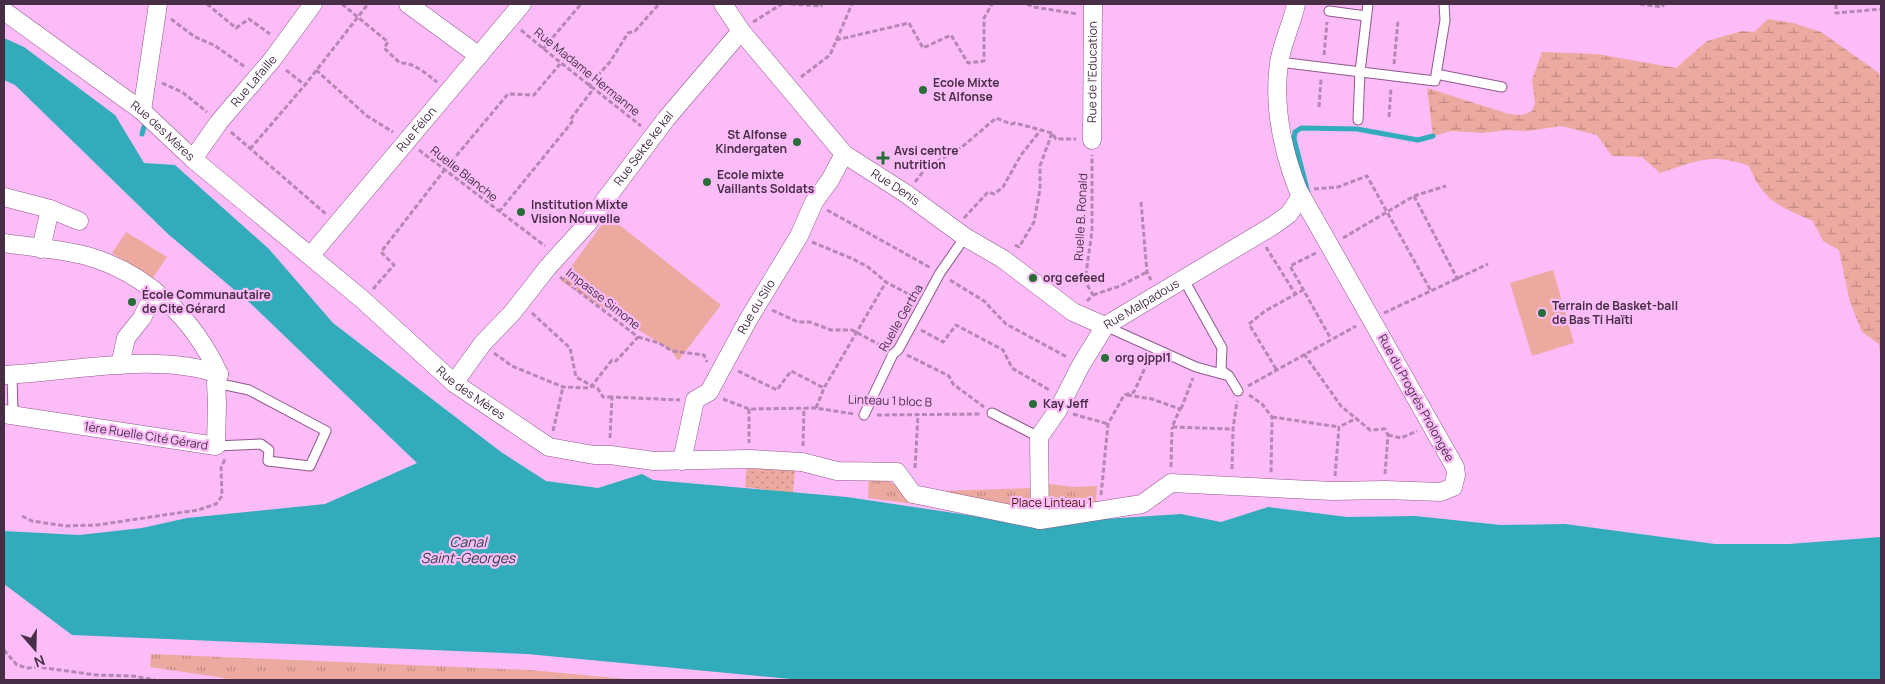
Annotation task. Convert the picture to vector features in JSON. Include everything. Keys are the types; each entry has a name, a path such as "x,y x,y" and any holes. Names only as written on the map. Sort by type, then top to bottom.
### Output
{"street":[{"name":"Rue Lafaille","path":"193,159 219,122 272,60 313,4"},
{"path":"408,4 479,56"},
{"name":"Rue Félon","path":"311,255 522,4"},
{"name":"Rue Denis","path":"723,4 741,32 844,154 1003,259 1073,312 1106,326"},
{"name":"Rue du Progrès Prolongée","path":"1171,483 1333,491 1441,492 1453,487 1456,475 1455,467 1300,193 1287,163 1279,126 1279,62 1296,4"},
{"path":"142,112 159,7"},
{"name":"Rue de l'Education","path":"1092,140 1093,9"},
{"name":"Rue des Mères","path":"4,12 142,112 193,159 363,300 454,383 549,447 594,455 610,454 654,461 749,459 802,462 837,471 897,472 913,494"},
{"name":"Rue Sekte ke kal","path":"454,383 482,344 554,262 654,137 666,119 741,32"},
{"name":"Rue du Silo","path":"682,461 706,392 800,236 814,202 830,180 844,154"},
{"name":"Rue Malpadous","path":"1039,437 1106,326 1289,214 1300,193"},
{"path":"4,197 50,209 79,221"},
{"path":"41,249 50,209"},
{"name":"1ère Ruelle Cité Gérard","path":"4,244 85,256 121,268 173,306 208,350 218,378 217,403 220,452 8,414"},
{"path":"120,365 126,338 142,318 155,291"},
{"path":"8,374 120,365 174,364 198,367 218,378"},
{"path":"1039,437 1040,520"},
{"path":"913,494 1040,520 1099,509 1142,504 1171,483"}],"lane":[{"path":"1358,120 1360,72 1368,4"},
{"path":"1279,62 1435,81 1445,20 1444,4"},
{"path":"1328,11 1366,16"},
{"path":"1436,74 1502,87"},
{"name":"Ruelle Gertha","path":"864,415 961,233"},
{"path":"1184,280 1222,348 1221,370 1229,376 1238,391"},
{"path":"1106,326 1154,350 1196,367 1229,376"},
{"path":"8,374 8,414"},
{"path":"218,378 250,390 326,431 310,466 268,461 269,450 261,444 220,452"},
{"path":"992,413 1039,437"}],"path":[{"path":"207,4 236,28 249,20 283,43"},
{"path":"342,4 388,42 384,48 394,59 400,63 417,67 448,90"},
{"path":"250,149 305,84 368,4"},
{"path":"543,49 582,4"},
{"path":"498,212 572,122 570,120 591,92 590,84 610,62 628,33 634,31 659,4"},
{"path":"741,32 782,4"},
{"path":"791,4 821,6 822,4"},
{"path":"788,87 830,55 852,4"},
{"path":"836,40 908,24 923,48 951,35 968,63 984,61 984,18 992,4"},
{"path":"1027,4 1034,7 1081,15 1093,9"},
{"path":"1640,4 1662,7 1664,4"},
{"path":"1836,4 1836,13 1881,9"},
{"path":"159,7 195,37 214,45 230,57"},
{"name":"Rue Madame Hermanne","path":"509,20 560,64 590,84 654,137"},
{"path":"272,60 305,84"},
{"path":"363,300 394,265 381,252 446,168 508,94 534,94 560,64"},
{"name":"Ruelle Blanche","path":"316,70 367,116 446,168 554,262"},
{"path":"149,78 182,92 336,223"},
{"path":"905,193 924,173 926,168 962,147 996,118 1011,124 1015,122 1052,133 1056,139 1092,140"},
{"path":"961,233 988,192 994,194 1003,187 1020,155 1040,130"},
{"path":"1003,259 1012,244 1019,247 1034,222 1040,190 1040,166 1052,133"},
{"name":"Ruelle B. Ronald","path":"1092,140 1092,224 1085,281 1093,295"},
{"path":"1300,193 1338,187 1367,176 1387,210 1407,252 1431,291"},
{"path":"1331,339 1290,266 1330,247 1387,210 1414,196 1446,186"},
{"path":"1414,196 1458,280"},
{"path":"814,202 940,274 984,301 1006,324 1081,365"},
{"path":"1141,202 1147,272 1158,294"},
{"path":"1258,234 1296,295"},
{"path":"800,236 868,267 886,282 923,302"},
{"name":"Impasse Simone","path":"554,262 638,337 616,361 612,360 593,385"},
{"path":"1238,391 1371,318 1458,280 1488,264"},
{"path":"1073,312 1093,295 1120,286 1147,272"},
{"path":"816,408 824,388 886,282"},
{"path":"1276,369 1250,324 1265,311 1303,290"},
{"path":"520,302 570,348 576,377 593,385 603,397 706,392 704,355 672,351 659,343 638,337"},
{"path":"760,304 798,322 810,322 831,330 852,330 949,376 953,384 992,413"},
{"path":"912,325 943,342 956,325 1003,350 1012,368 1060,404 1108,424"},
{"path":"482,344 512,366 563,387 590,388 593,385"},
{"path":"1099,509 1108,424 1124,395 1134,392 1154,350"},
{"path":"1304,354 1342,406 1370,430 1385,429 1388,435 1384,490"},
{"path":"724,364 777,390 791,371 824,388"},
{"path":"1171,483 1172,427 1196,367"},
{"path":"549,447 563,387"},
{"path":"1238,391 1256,398 1272,417 1271,489"},
{"path":"1232,487 1233,429 1238,391"},
{"name":"Linteau 1 bloc B","path":"706,392 731,403 749,408 816,408 864,415 992,413"},
{"path":"1124,395 1152,399 1180,409"},
{"path":"610,454 612,397"},
{"path":"749,408 749,459"},
{"path":"802,462 804,408"},
{"path":"913,494 918,415"},
{"path":"1272,417 1339,427 1358,418"},
{"path":"1388,435 1401,438 1431,424"},
{"path":"1172,427 1233,429"},
{"path":"1333,491 1339,427"},
{"path":"22,516 32,521 66,526 97,525 198,510 216,504 222,496 220,452"},
{"path":"4,650 17,665 96,675 133,676 155,680"},
{"path":"96,675 96,680"}],"green space":[{"path":"1768,19 1793,23 1821,32 1879,73 1881,91 1881,365 1879,344 1862,332 1850,302 1839,250 1823,241 1813,221 1782,206 1767,195 1749,166 1714,159 1694,162 1660,173 1642,157 1612,156 1597,135 1561,126 1528,131 1507,130 1482,133 1451,131 1433,136 1427,88 1509,114 1522,115 1532,111 1535,103 1532,80 1542,52 1597,54 1676,68 1707,41 1742,31 1754,32"},
{"path":"608,216 721,305 678,361 672,351 561,281"},
{"path":"126,232 167,257 152,279 112,253"},
{"name":"Terrain de Basket-ball de Bas Ti Haïti","path":"1553,270 1574,343 1532,356 1510,283"},
{"path":"747,463 795,470 793,493 745,487"},
{"name":"Place Linteau 1","path":"869,471 909,492 1033,488 1035,482 1073,487 1097,486 1095,516 1040,520 868,498"},
{"path":"151,654 530,670 637,680 225,680 225,678 150,667"}],"water":[{"name":"Canal Saint-Georges","path":"4,38 24,47 115,115 144,163 175,165 269,249 333,323 501,452 546,481 598,488 642,474 653,480 847,497 994,519 1090,520 1181,514 1221,522 1268,507 1347,517 1415,516 1501,525 1565,524 1715,544 1789,544 1881,537 1881,680 801,680 527,654 72,635 4,584 4,531 79,535 142,528 187,518 325,504 417,463 250,303 168,234 15,85 4,80"}],"waterway":[{"path":"142,134 146,120"},
{"path":"1308,193 1294,139 1295,132 1301,128 1357,129 1418,140 1433,136"}],"place":[{"name":"Ecole Mixte St Alfonse","path":"923,90"},
{"name":"St Alfonse Kindergaten","path":"797,142"},
{"name":"Avsi centre nutrition","path":"883,158"},
{"name":"Ecole mixte Vaillants Soldats","path":"707,182"},
{"name":"Institution Mixte Vision Nouvelle","path":"521,212"},
{"name":"org cefeed","path":"1033,278"},
{"name":"École Communautaire de Cite Gérard","path":"132,302"},
{"name":"Terrain de Basket-ball de Bas Ti Haïti","path":"1542,313"},
{"name":"org ojppl1","path":"1105,358"},
{"name":"Kay Jeff","path":"1033,404"}]}
